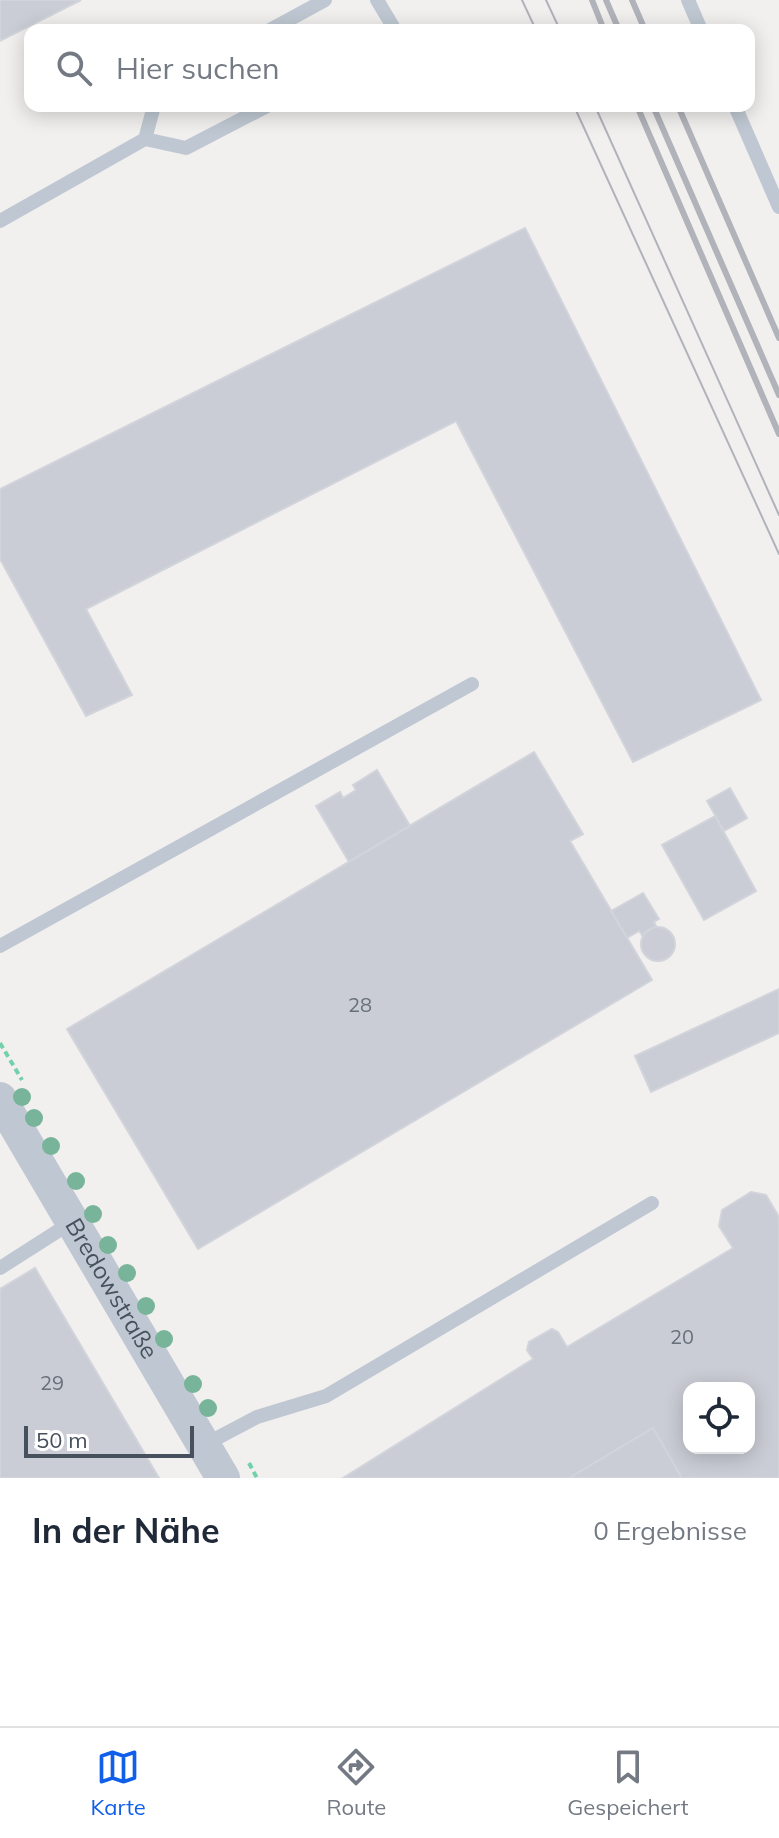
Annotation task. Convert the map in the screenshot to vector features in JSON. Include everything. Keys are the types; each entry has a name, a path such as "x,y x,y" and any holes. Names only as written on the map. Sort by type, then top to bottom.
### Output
{"street":[{"name":"Bredowstraße","path":"0,1099 223,1478"}],"lane":[{"path":"281,24 325,0"},
{"path":"377,0 391,24"},
{"path":"688,0 698,24"},
{"path":"145,139 152,112"},
{"path":"0,221 145,139 186,148 255,112"},
{"path":"738,112 779,207"},
{"path":"0,946 472,684"},
{"path":"203,1445 257,1417 326,1396 652,1203"},
{"path":"0,1268 72,1222"}],"building":[{"path":"0,0 81,0 34,24 24,24 24,29 0,41"},
{"path":"525,228 761,700 633,762 456,421 86,609 132,695 86,716 0,559 0,489"},
{"path":"534,752 583,834 570,841 652,980 198,1249 67,1029"},
{"path":"377,770 410,826 349,862 316,806 340,792 343,798 356,790 353,785"},
{"path":"730,788 747,818 724,831 707,801"},
{"path":"715,816 756,891 704,920 662,845"},
{"path":"643,893 659,919 654,922 656,926 642,935 639,931 627,938 611,911"},
{"path":"658,927 670,932 675,944 670,956 658,961 646,956 641,944 646,932"},
{"path":"779,989 779,1033 651,1092 635,1056"},
{"path":"751,1192 766,1195 779,1217 779,1478 682,1478 653,1428 569,1478 343,1478 533,1359 527,1350 529,1342 552,1329 558,1332 567,1347 733,1248 719,1226 722,1210"},
{"path":"35,1268 159,1478 0,1478 0,1289"},
{"path":"653,1428 682,1478 569,1478"}],"tram line":[{"path":"522,0 533,24"},
{"path":"546,0 557,24"},
{"path":"577,112 779,554"},
{"path":"598,112 779,515"}],"railway":[{"path":"592,0 602,24"},
{"path":"606,0 616,24"},
{"path":"632,0 642,24"},
{"path":"640,112 779,434"},
{"path":"656,112 779,395"},
{"path":"681,112 779,338"}]}
